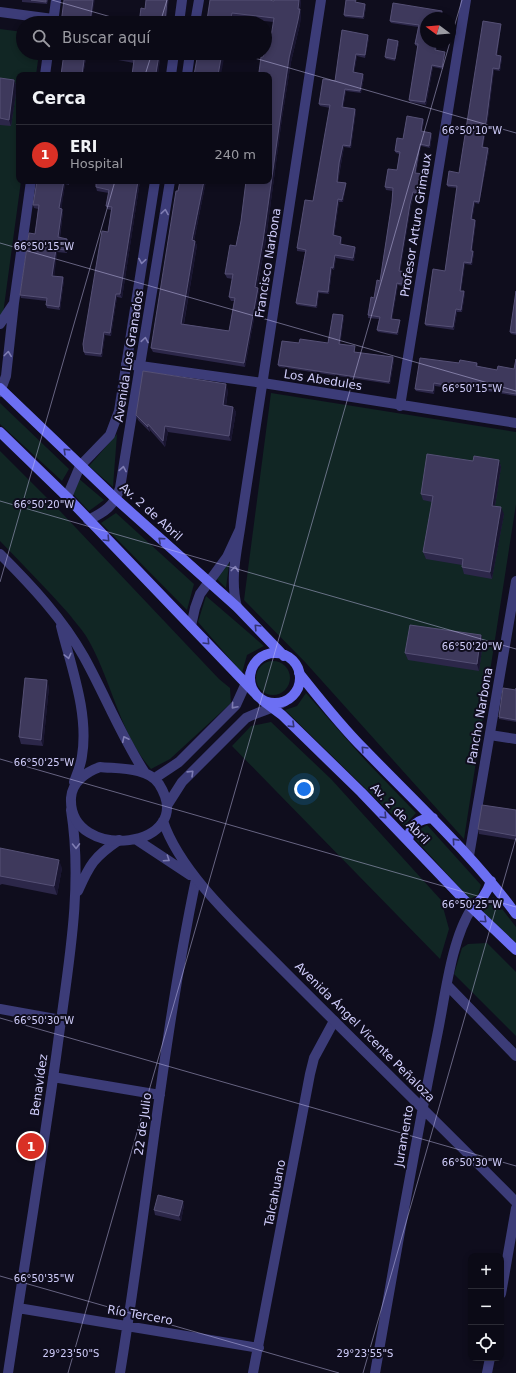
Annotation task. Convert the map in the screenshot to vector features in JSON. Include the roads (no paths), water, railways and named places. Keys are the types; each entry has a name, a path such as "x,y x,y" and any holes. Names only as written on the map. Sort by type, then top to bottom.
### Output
{"main road":[{"name":"Av. 2 de Abril","path":"1,390 116,499 238,607 284,656"},
{"name":"Av. 2 de Abril","path":"0,432 67,497 245,683 259,697 274,708 361,792 472,908 516,950"},
{"path":"278,654 284,656 294,662 299,673 297,689 292,696 285,701 277,703 259,697 251,687 251,672 258,660 264,656 278,654"},
{"name":"Av. 2 de Abril","path":"299,673 362,748 469,856 491,881 516,914"},
{"path":"408,841 409,831 414,823 422,819 433,818"},
{"path":"472,908 480,902 488,891 491,881"}],"street":[{"path":"54,16 56,0"},
{"path":"180,16 182,0"},
{"path":"196,16 199,0"},
{"name":"Francisco Narbona","path":"238,607 234,593 233,581 240,529 321,0"},
{"name":"Profesor Arturo Grimaux","path":"400,406 466,0"},
{"path":"0,12 24,16"},
{"path":"45,72 47,60"},
{"path":"171,72 173,60"},
{"path":"187,72 189,60"},
{"path":"1,390 6,376 14,302 31,184"},
{"name":"Avenida Los Granados","path":"67,497 80,466 110,435 119,411 155,184"},
{"name":"Avenida Los Granados","path":"116,499 120,488 141,366 170,184"},
{"path":"0,324 14,302"},
{"name":"Los Abedules","path":"126,364 263,383 400,406 516,423"},
{"path":"88,520 111,507 116,499"},
{"name":"Francisco Narbona","path":"192,626 195,608 200,594 227,558 240,529"},
{"path":"0,554 59,618 84,657 129,747 145,772"},
{"name":"Pancho Narbona","path":"469,856 516,580"},
{"path":"59,618 81,710 84,732 82,756 71,793 71,808 74,817 84,831 97,837 119,840 137,840 150,835 163,821 168,804 182,782 246,718 257,712 274,708 285,701"},
{"path":"155,778 179,762 236,705 242,696 245,683 251,672"},
{"path":"490,735 516,739"},
{"path":"71,793 83,776 100,767 145,772 155,778 163,789 168,804"},
{"name":"Benavídez","path":"8,1373 53,1078 76,895 76,839 71,808"},
{"name":"Avenida Ángel Vicente Peñaloza","path":"163,821 174,846 196,879 334,1021 423,1107 516,1202"},
{"name":"Benavídez","path":"76,895 90,865 100,853 119,840"},
{"name":"Avenida Ángel Vicente Peñaloza","path":"137,840 196,879"},
{"name":"22 de Julio","path":"120,1373 128,1326 160,1095 196,879"},
{"name":"Juramento","path":"375,1373 423,1107 447,985 460,929 472,908"},
{"path":"447,985 516,1056"},
{"path":"0,1009 61,1020"},
{"name":"Talcahuano","path":"252,1373 259,1348 310,1074 314,1058 334,1021"},
{"path":"53,1078 160,1095"},
{"path":"502,1289 516,1208"},
{"name":"Río Tercero","path":"18,1308 259,1348"},
{"path":"487,1373 489,1361"}],"place":[{"name":"ERI","path":"31,1146"}]}
